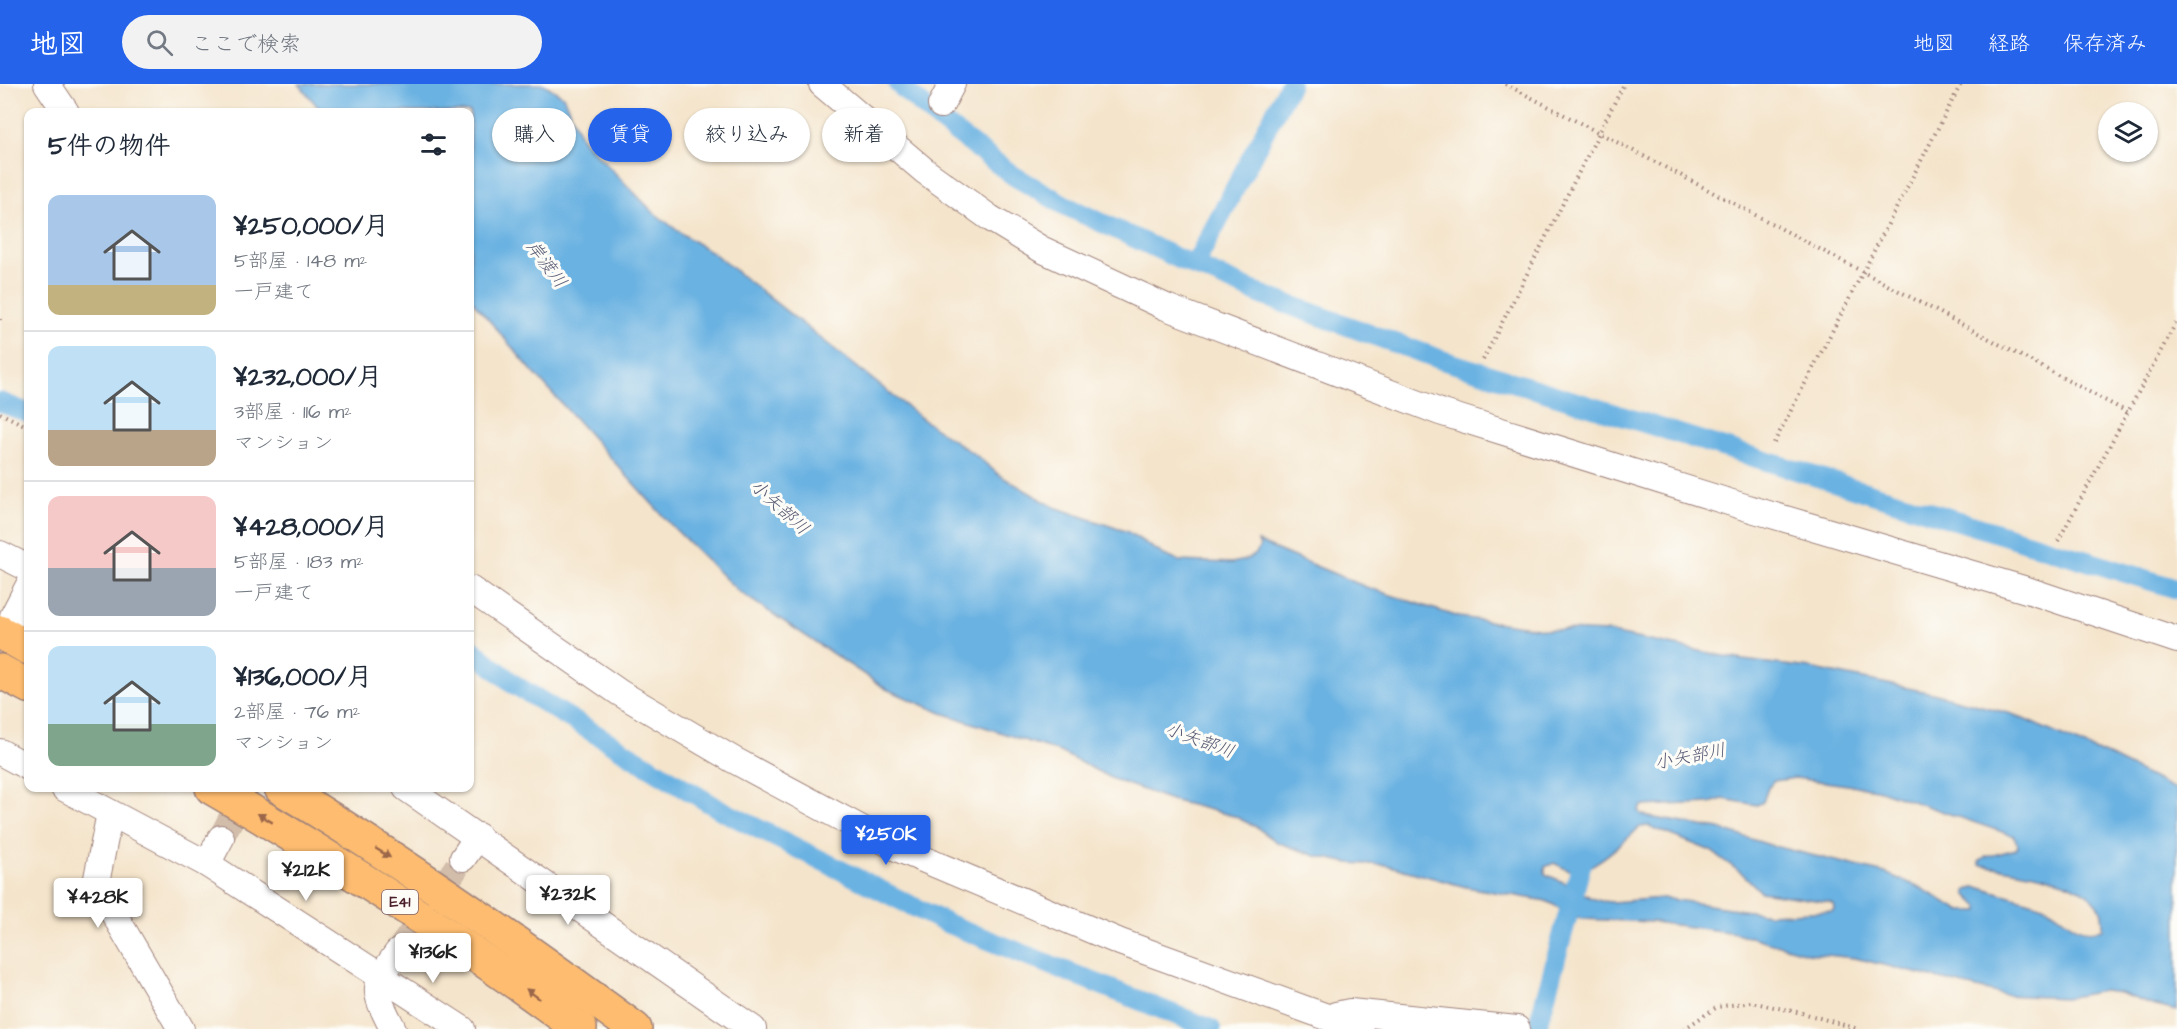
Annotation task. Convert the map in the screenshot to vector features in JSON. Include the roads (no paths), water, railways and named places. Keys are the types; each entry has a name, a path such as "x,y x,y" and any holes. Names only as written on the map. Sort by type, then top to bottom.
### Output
{"highway":[{"path":"7,624 24,643"},
{"path":"0,671 24,684"},
{"name":"E41","path":"219,792 399,902 520,984 580,1029"},
{"name":"E41","path":"286,792 420,876 544,962 635,1029"}],"street":[{"path":"47,84 63,108"},
{"path":"822,84 926,172 990,218 1041,249 1166,307 1440,412 1737,505 2030,591 2177,640"},
{"path":"0,555 24,566"},
{"path":"474,592 620,693 732,759 899,849 1120,942 1360,1029"},
{"path":"7,624 24,594"},
{"path":"0,752 24,765"},
{"path":"71,792 207,864 462,1029"},
{"path":"412,792 753,1029"},
{"path":"110,813 96,883 181,1029"},
{"path":"463,858 478,837"},
{"path":"207,864 221,838"},
{"path":"393,1029 376,997 381,976 398,952"},
{"path":"1327,1017 1350,1012 1513,1028"}],"water":[{"path":"299,84 544,84 563,96 568,108 492,108 492,162 576,162 576,125 582,139 588,145 588,162 604,162 653,212 682,234 712,252 925,421 977,456 999,475 1054,507 1128,532 1164,555 1179,561 1232,563 1245,560 1255,555 1260,547 1258,542 1366,587 1459,617 1544,629 1607,632 1743,660 1810,668 1932,693 2012,714 2110,757 2177,790 2177,1011 2152,1005 2120,993 2103,991 2065,998 2005,995 1855,958 1807,953 1736,933 1653,922 1581,919 1546,901 1466,887 1386,865 1349,863 1316,856 1277,842 1256,827 1234,816 1171,800 1113,779 1060,752 942,713 886,689 738,591 672,526 533,372 474,303 474,108 319,108","holes":["1795,778 1877,789 2014,836 2018,846 2016,849 1986,857 1979,862 1980,865 2047,877 2080,890 2093,899 2101,910 2103,929 2093,931 2077,928 2043,906 1984,888 1974,887 1966,891 1979,907 1979,911 1961,911 1919,887 1885,873 1770,845 1719,829 1649,817 1641,814 1639,810 1642,806 1710,803 1723,799 1757,805 1763,802 1768,788 1774,781","1649,826 1711,851 1744,875 1761,892 1829,902 1833,904 1834,909 1832,911 1769,914 1663,898 1601,901 1545,874 1545,867 1554,863 1572,871 1589,867 1608,855 1640,827"]}],"waterway":[{"path":"898,84 943,123 1014,176 1068,207 1262,295 1442,360 2177,589"},
{"path":"1194,266 1290,84"},
{"path":"0,402 24,411"},
{"path":"474,651 515,685 719,809 946,923 1211,1029"},
{"path":"1537,1029 1587,844"}],"tunnel":[{"path":"221,838 245,792"},
{"path":"398,952 463,858"}],"water label":[{"name":"岸渡川","path":"547,264"},
{"name":"小矢部川","path":"780,507"},
{"name":"小矢部川","path":"1200,740"},
{"name":"小矢部川","path":"1690,756"}]}
